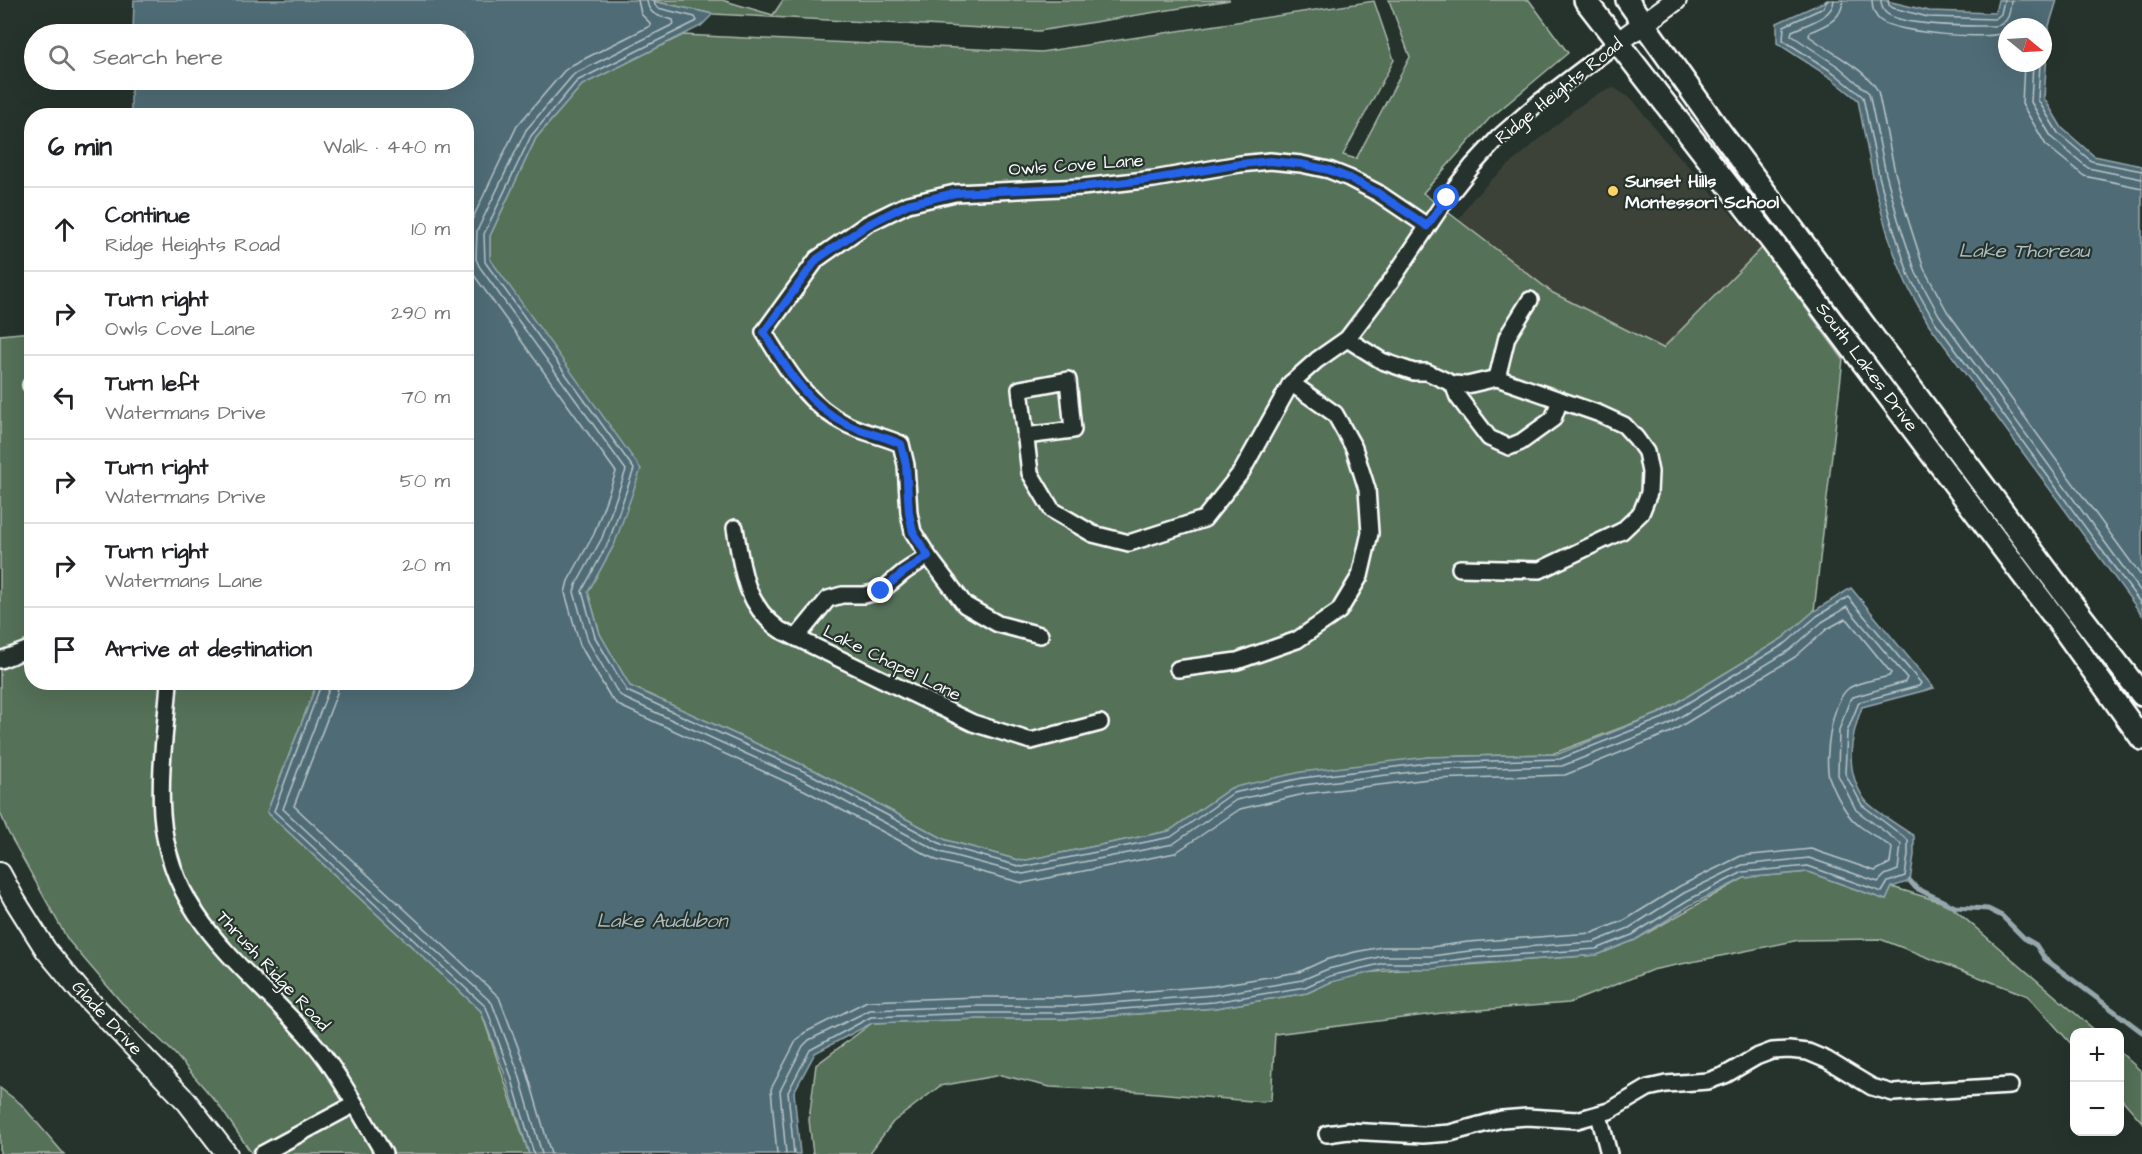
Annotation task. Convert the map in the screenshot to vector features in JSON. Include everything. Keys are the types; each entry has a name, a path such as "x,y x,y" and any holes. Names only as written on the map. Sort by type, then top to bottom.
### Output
{"main road":[{"name":"South Lakes Drive","path":"1585,0 1785,258 2061,626 2142,739"},
{"name":"South Lakes Drive","path":"1627,0 1737,154 2066,596 2142,694"}],"street":[{"name":"Ridge Heights Road","path":"1291,382 1347,339 1391,281 1427,226 1473,165 1498,138 1538,103 1676,0"},
{"name":"Owls Cove Lane","path":"928,556 913,532 909,513 906,465 901,444 851,426 826,413 801,389 764,332 817,259 867,225 908,204 955,193 1082,187 1154,179 1270,161 1329,170 1349,178 1378,193 1427,226"},
{"path":"1497,378 1507,337 1530,300"},
{"path":"1347,339 1382,361 1414,372 1427,372 1453,384 1467,385 1497,378 1608,417 1624,425 1646,452 1650,472 1649,493 1641,513 1622,531 1540,570 1460,568"},
{"path":"1025,436 1073,430 1068,380 1020,389 1025,436 1030,473 1052,510 1093,534 1129,543 1204,519 1242,471 1291,382 1335,414 1354,448 1367,489 1370,533 1360,576 1339,611 1297,640 1237,661 1178,669"},
{"path":"1453,384 1458,397 1489,438 1509,447 1521,442 1553,419 1560,400"},
{"name":"Lake Chapel Lane","path":"735,528 744,581 756,607 770,623 796,638 973,723 1031,741 1100,723"},
{"path":"796,638 828,599 842,595 864,595 881,591 928,556 966,605 998,624 1040,635"},
{"path":"0,660 24,651"},
{"name":"Thrush Ridge Road","path":"169,690 162,775 162,815 170,860 186,899 209,933 312,1040 355,1104 384,1154"},
{"name":"Glade Drive","path":"0,873 46,950 93,1005 187,1102 227,1154"},
{"path":"1327,1134 1348,1131 1387,1131 1423,1135 1450,1133 1502,1119 1527,1117 1576,1120 1599,1115 1648,1088 1666,1084 1708,1081 1725,1075 1756,1056 1772,1051 1789,1050 1808,1053 1827,1060 1872,1087 1893,1093 2010,1086"},
{"path":"262,1154 355,1104"},
{"path":"1599,1115 1609,1154"}],"shaded area":[{"path":"1614,88 1632,99 1661,136 1762,248 1663,348 1553,293 1458,221 1471,201 1489,182 1575,109 1599,93"}],"green space":[{"path":"648,0 722,0 773,15 783,0 1230,0 1039,31 713,14"},
{"path":"1389,0 1529,0 1568,53 1489,119 1423,193 1553,293 1663,348 1762,248 1843,359 1814,611 1783,638 1660,713 1552,754 1428,757 1231,788 1169,831 1022,861 946,840 814,770 630,686 600,634 588,592 615,543 490,259 490,236 536,138 582,85 683,35 1041,52 1374,1 1394,60 1343,155 1356,159 1410,57"},
{"path":"24,333 24,690 314,690 267,812 481,1011 529,1154 252,1154 218,1104 174,1053 121,1002 68,940 8,832 0,812 0,335"},
{"path":"1808,872 1886,900 1892,887 1948,904 2092,1028 2070,1028 2070,1043 2028,996 1880,939 1799,940 1652,970 1569,1003 1442,1013 1275,1034 1271,1100 1263,1102 1050,1087 1001,1075 940,1086 893,1122 869,1154 813,1154 809,1120 816,1065 872,1023 979,1019 1071,1019 1215,1008 1307,993 1331,982 1361,973 1597,955 1635,940 1744,878"},
{"path":"2124,1056 2142,1072 2142,1122 2124,1102"},
{"path":"0,1088 21,1104 64,1154 0,1154"}],"water":[{"name":"Lake Audubon","path":"134,0 648,0 713,14 701,26 582,85 536,138 490,236 490,259 641,469 615,543 588,592 600,634 630,686 814,770 946,840 1022,861 1169,831 1231,788 1301,772 1428,757 1558,754 1660,713 1783,638 1814,611 1851,588 1934,688 1862,707 1852,743 1854,777 1865,800 1881,814 1914,836 1910,881 1892,887 1886,900 1808,872 1744,878 1691,905 1635,940 1597,955 1470,964 1433,969 1385,969 1331,982 1307,993 1215,1008 1071,1019 979,1019 872,1023 815,1053 794,1092 800,1154 529,1154 505,1075 481,1011 267,812 314,690 474,690 474,108 131,108 131,90 474,90 474,24 133,24"},
{"name":"Lake Thoreau","path":"1828,0 1883,0 1929,11 1995,13 1998,0 2057,0 2051,18 1998,18 1998,72 2046,72 2044,98 2062,128 2094,156 2142,166 2142,615 1928,323 1906,284 1888,235 1876,190 1858,100 1831,78 1777,43 1777,23"}],"waterway":[{"path":"1910,881 1916,888 1955,907 1988,909 2002,916 2024,938 2036,945 2045,959 2142,1032"}],"place":[{"name":"Sunset Hills Montessori School","path":"1613,191"}],"route":[{"path":"881,591 928,556 913,532 909,513 906,465 901,444 851,426 826,413 801,389 764,332 817,259 867,225 908,204 955,193 1082,187 1154,179 1270,161 1329,170 1349,178 1378,193 1427,226 1447,198"}]}
